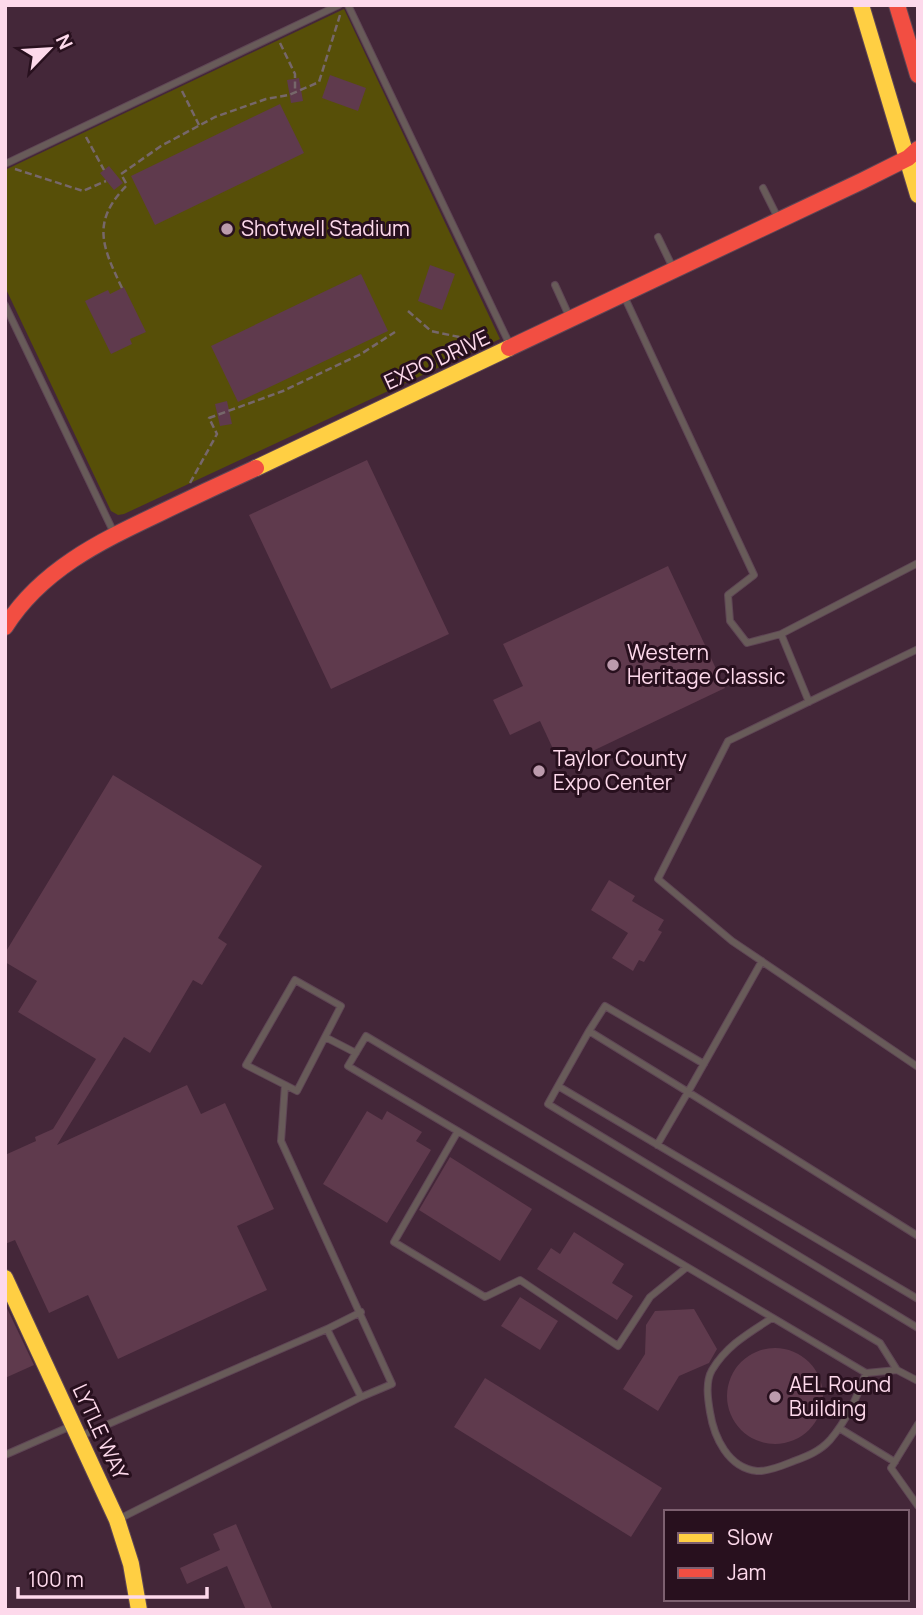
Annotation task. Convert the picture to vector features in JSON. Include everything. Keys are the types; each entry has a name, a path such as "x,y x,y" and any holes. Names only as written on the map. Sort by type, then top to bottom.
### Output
{"street":[{"path":"861,5 913,154 918,195"},
{"path":"897,5 918,75"},
{"name":"EXPO DRIVE","path":"5,627 14,611 40,581 80,553 115,534 779,221 913,154"},
{"name":"LYTLE WAY","path":"5,1278 117,1520 129,1553 139,1610"}],"lane":[{"path":"5,165 344,5 511,348"},
{"path":"763,188 779,221"},
{"path":"658,237 675,270"},
{"path":"555,285 571,320"},
{"path":"623,295 754,575 728,595 730,621 747,643 781,634 918,563"},
{"path":"5,304 115,534"},
{"path":"781,634 809,702"},
{"path":"918,649 729,741 657,879 732,941 918,1067"},
{"path":"657,1145 762,961"},
{"path":"295,980 341,1006 297,1091 285,1085 246,1065 295,980"},
{"path":"704,1064 605,1006 548,1104 918,1328"},
{"path":"589,1031 918,1236"},
{"path":"325,1037 356,1053"},
{"path":"897,1370 866,1373 348,1066 366,1037 880,1343 897,1370 918,1381"},
{"path":"117,1520 361,1397 393,1384 281,1141 285,1085"},
{"path":"558,1086 918,1299"},
{"path":"458,1131 394,1242 485,1297 520,1280 618,1346 650,1297 687,1267"},
{"path":"5,1455 76,1431 327,1329 361,1312"},
{"path":"772,1318 733,1343 710,1373 707,1397 713,1429 722,1448 737,1463 757,1471 783,1466 814,1454 830,1441 839,1428 855,1401 866,1373"},
{"path":"327,1329 361,1397"},
{"path":"918,1424 891,1468 918,1506"},
{"path":"839,1428 895,1462"}],"path":[{"path":"122,288 106,253 102,236 105,217 112,200 127,185 121,174 142,158 199,125 232,110 295,92 318,82 344,5"},
{"path":"277,35 295,74 295,92"},
{"path":"178,82 199,125"},
{"path":"81,128 104,170"},
{"path":"5,165 83,191 106,181"},
{"path":"119,186 122,190"},
{"path":"408,311 431,331 511,348"},
{"path":"179,504 217,434 209,418 265,399 323,373 361,354 395,332"}],"shaded area":[{"name":"Shotwell Stadium","path":"344,9 500,339 118,515 111,511 5,287 5,170"}],"building":[{"path":"330,75 366,88 358,111 322,98"},
{"path":"299,78 303,101 291,103 287,80"},
{"path":"280,104 304,153 155,225 131,176"},
{"path":"109,166 123,183 114,190 100,173"},
{"path":"430,265 455,274 442,310 418,301"},
{"path":"361,274 388,331 238,402 211,346"},
{"path":"124,287 146,332 130,339 132,344 111,354 85,301 108,290 110,294"},
{"path":"227,401 232,424 220,426 215,404"},
{"path":"367,460 449,634 331,689 249,515"},
{"name":"Western Heritage Classic","path":"668,566 725,688 561,766 540,721 510,735 493,700 523,686 503,644"},
{"path":"113,775 262,866 218,938 227,944 202,985 193,980 150,1053 124,1037 57,1145 187,1085 201,1114 225,1103 274,1209 237,1226 267,1290 118,1359 88,1295 49,1313 15,1240 5,1244 5,1155 36,1141 35,1137 53,1129 96,1059 18,1012 37,981 5,962 5,953"},
{"path":"609,880 635,896 632,901 664,920 658,930 662,932 644,962 639,960 633,971 612,958 628,933 591,910"},
{"path":"367,1111 382,1120 387,1111 422,1132 416,1141 431,1150 387,1223 323,1184"},
{"path":"450,1157 532,1209 500,1261 419,1210"},
{"path":"574,1232 624,1264 612,1283 633,1296 617,1320 537,1269 551,1248 560,1254"},
{"path":"520,1297 558,1321 540,1350 501,1326"},
{"path":"5,1304 34,1365 5,1378"},
{"path":"694,1309 717,1349 709,1363 679,1376 658,1411 623,1389 645,1354 646,1325 655,1311"},
{"name":"AEL Round Building","path":"775,1348 793,1352 809,1362 819,1378 823,1396 819,1414 809,1430 793,1440 775,1444 757,1440 741,1430 731,1414 727,1396 731,1378 741,1362 757,1352"},
{"path":"485,1378 662,1488 631,1537 454,1427"},
{"path":"236,1524 273,1610 246,1610 227,1566 187,1584 180,1568 220,1550 213,1534"}],"traffic: slow":[{"path":"861,5 918,195"},
{"path":"256,468 509,348"},
{"path":"5,1278 117,1520 131,1564 139,1610"}],"traffic: jam":[{"path":"897,5 918,75"},
{"path":"509,348 862,181 908,158 918,149"},
{"path":"5,627 36,589 93,547 256,468"}],"place":[{"name":"Shotwell Stadium","path":"227,229"},
{"name":"Western Heritage Classic","path":"613,665"},
{"name":"Taylor County Expo Center","path":"539,771"},
{"name":"AEL Round Building","path":"775,1397"}]}
